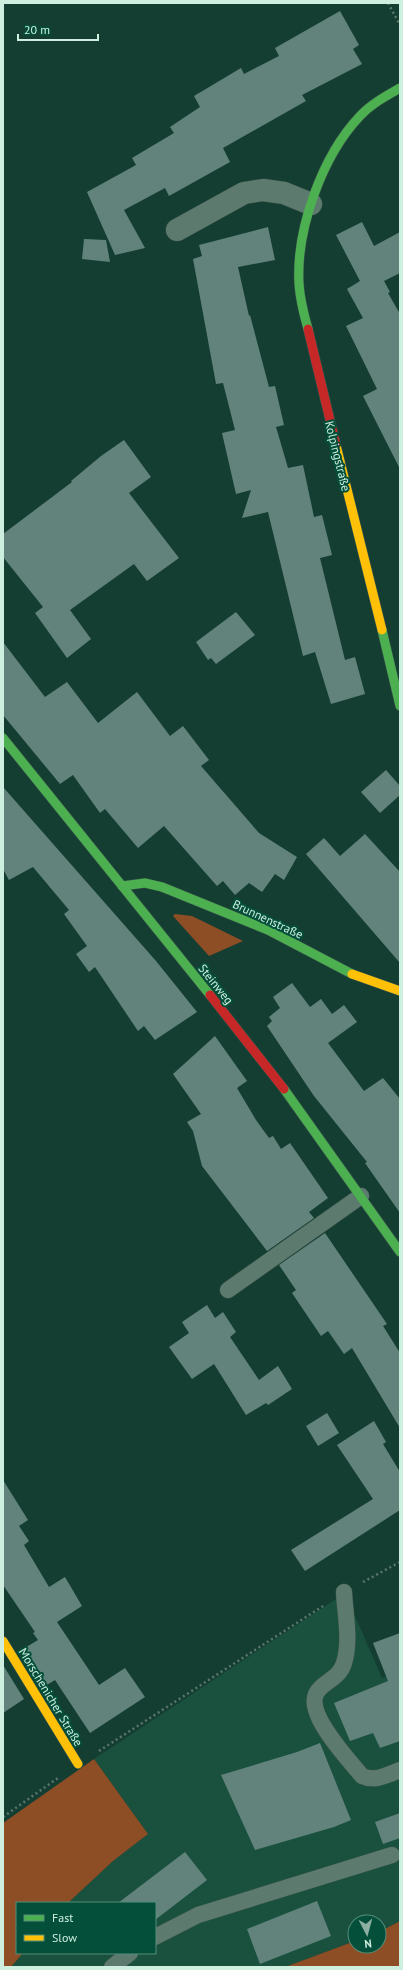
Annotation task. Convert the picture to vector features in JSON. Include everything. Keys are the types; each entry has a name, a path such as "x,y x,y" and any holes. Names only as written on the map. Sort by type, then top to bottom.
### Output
{"street":[{"name":"Kolpingstraße","path":"400,88 381,99 360,116 343,138 327,164 311,204 302,246 299,282 304,314 400,706"},
{"path":"177,230 244,192 263,190 284,193 311,204"},
{"name":"Steinweg","path":"3,738 265,1063 400,1252"},
{"name":"Brunnenstraße","path":"122,886 145,883 162,887 268,930 358,977 400,991"},
{"name":"Morschenicher Straße","path":"3,1641 78,1764"}],"lane":[{"path":"228,1290 361,1196"},
{"path":"344,1592 346,1644 344,1662 338,1675 316,1693 314,1702 327,1733 362,1776 369,1779 380,1778 400,1770"},
{"path":"156,1936 198,1915 392,1854"},
{"path":"112,1967 129,1954"}],"path":[{"path":"388,3 400,25"},
{"path":"3,1817 78,1764 344,1592 400,1562"}],"shaded area":[{"path":"175,914 192,916 243,941 209,956 173,916"},
{"path":"345,1593 382,1678 397,1673 400,1681 400,1921 387,1928 387,1914 347,1914 347,1944 285,1967 11,1967 22,1954 156,1954 156,1902 69,1902 113,1861 148,1834 94,1759"},
{"path":"94,1759 148,1834 113,1861 69,1902 16,1902 16,1954 22,1954 11,1967 3,1967 3,1823"},
{"path":"400,1921 400,1967 285,1967 347,1944 347,1954 387,1954 387,1928"}],"building":[{"path":"340,11 359,45 353,49 362,64 302,95 306,101 223,148 230,162 169,196 165,188 124,210 145,248 115,255 87,192 136,165 132,158 174,133 170,127 200,107 194,96 241,68 244,74 279,56 275,48"},
{"path":"362,222 374,246 400,232 400,273 384,281 390,292 388,293 400,314 400,469 363,396 377,389 346,326 363,318 347,289 360,281 336,235"},
{"path":"268,227 275,260 238,267 249,316 250,315 269,387 275,386 284,425 276,427 288,468 303,465 314,517 322,515 332,555 320,558 345,660 355,657 365,694 331,704 315,652 303,656 268,512 242,518 251,490 236,494 222,433 235,430 223,383 216,384 193,259 202,256 199,245"},
{"path":"84,239 106,240 110,262 82,259"},
{"path":"124,440 151,477 129,493 179,558 147,581 134,564 70,610 91,639 67,658 35,613 43,607 3,557 3,534 72,482 71,481 101,456"},
{"path":"236,612 255,635 216,664 211,658 208,660 196,642"},
{"path":"3,642 45,697 67,682 98,723 137,692 170,736 183,726 209,760 201,766 259,833 297,857 284,880 275,874 262,892 249,883 235,895 223,881 217,886 164,826 138,848 105,809 100,813 73,775 60,784 3,715"},
{"path":"386,770 400,786 400,795 380,813 361,792"},
{"path":"3,787 156,961 197,1012 155,1040 144,1026 138,1031 95,967 89,972 76,954 87,946 64,914 69,910 33,867 9,880 3,869"},
{"path":"365,834 400,872 400,963 306,854 324,838 340,856"},
{"path":"292,983 310,1007 321,999 332,1014 344,1005 357,1022 328,1043 364,1091 383,1078 400,1099 400,1213 365,1163 367,1162 314,1096 267,1026 272,1021 269,1017 280,1008 273,997"},
{"path":"215,1036 247,1081 237,1088 256,1120 269,1138 273,1136 281,1149 290,1143 328,1198 309,1212 314,1218 267,1251 202,1166 193,1131 187,1122 201,1114 173,1074"},
{"path":"325,1233 387,1324 383,1326 400,1353 400,1428 352,1348 344,1354 328,1331 321,1336 292,1293 296,1290 279,1265"},
{"path":"207,1305 215,1318 223,1312 236,1332 230,1337 259,1380 278,1366 292,1389 268,1405 266,1403 246,1415 214,1364 192,1379 169,1347 189,1333 182,1322"},
{"path":"327,1413 339,1433 318,1446 306,1426"},
{"path":"374,1421 386,1442 383,1444 400,1472 400,1510 305,1571 291,1550 373,1499 337,1445"},
{"path":"3,1480 28,1520 19,1526 29,1541 24,1545 49,1587 65,1577 82,1606 57,1622 99,1685 125,1668 145,1697 90,1733 55,1680 45,1686 23,1649 38,1640 33,1633 35,1632 3,1585"},
{"path":"400,1633 400,1741 380,1748 373,1733 350,1741 334,1703 388,1681 373,1643"},
{"path":"3,1665 24,1699 3,1713"},
{"path":"320,1743 351,1820 334,1827 255,1850 221,1775 297,1752"},
{"path":"400,1813 400,1838 383,1844 375,1822"},
{"path":"185,1852 207,1880 156,1919 156,1902 119,1902"},
{"path":"317,1901 331,1936 260,1964 247,1929"}],"traffic: fast":[{"path":"308,329 300,295 299,263 302,240 314,194 323,172 346,132 369,108 379,100 400,88"},
{"path":"382,630 400,706"},
{"path":"3,738 210,995"},
{"path":"122,886 145,883 162,887 268,930 352,974"},
{"path":"284,1089 400,1252"}],"traffic: slow":[{"path":"336,445 382,630"},
{"path":"352,974 400,991"},
{"path":"3,1641 78,1764"}],"traffic: jam":[{"path":"308,329 336,445"},
{"path":"210,995 284,1089"}]}
